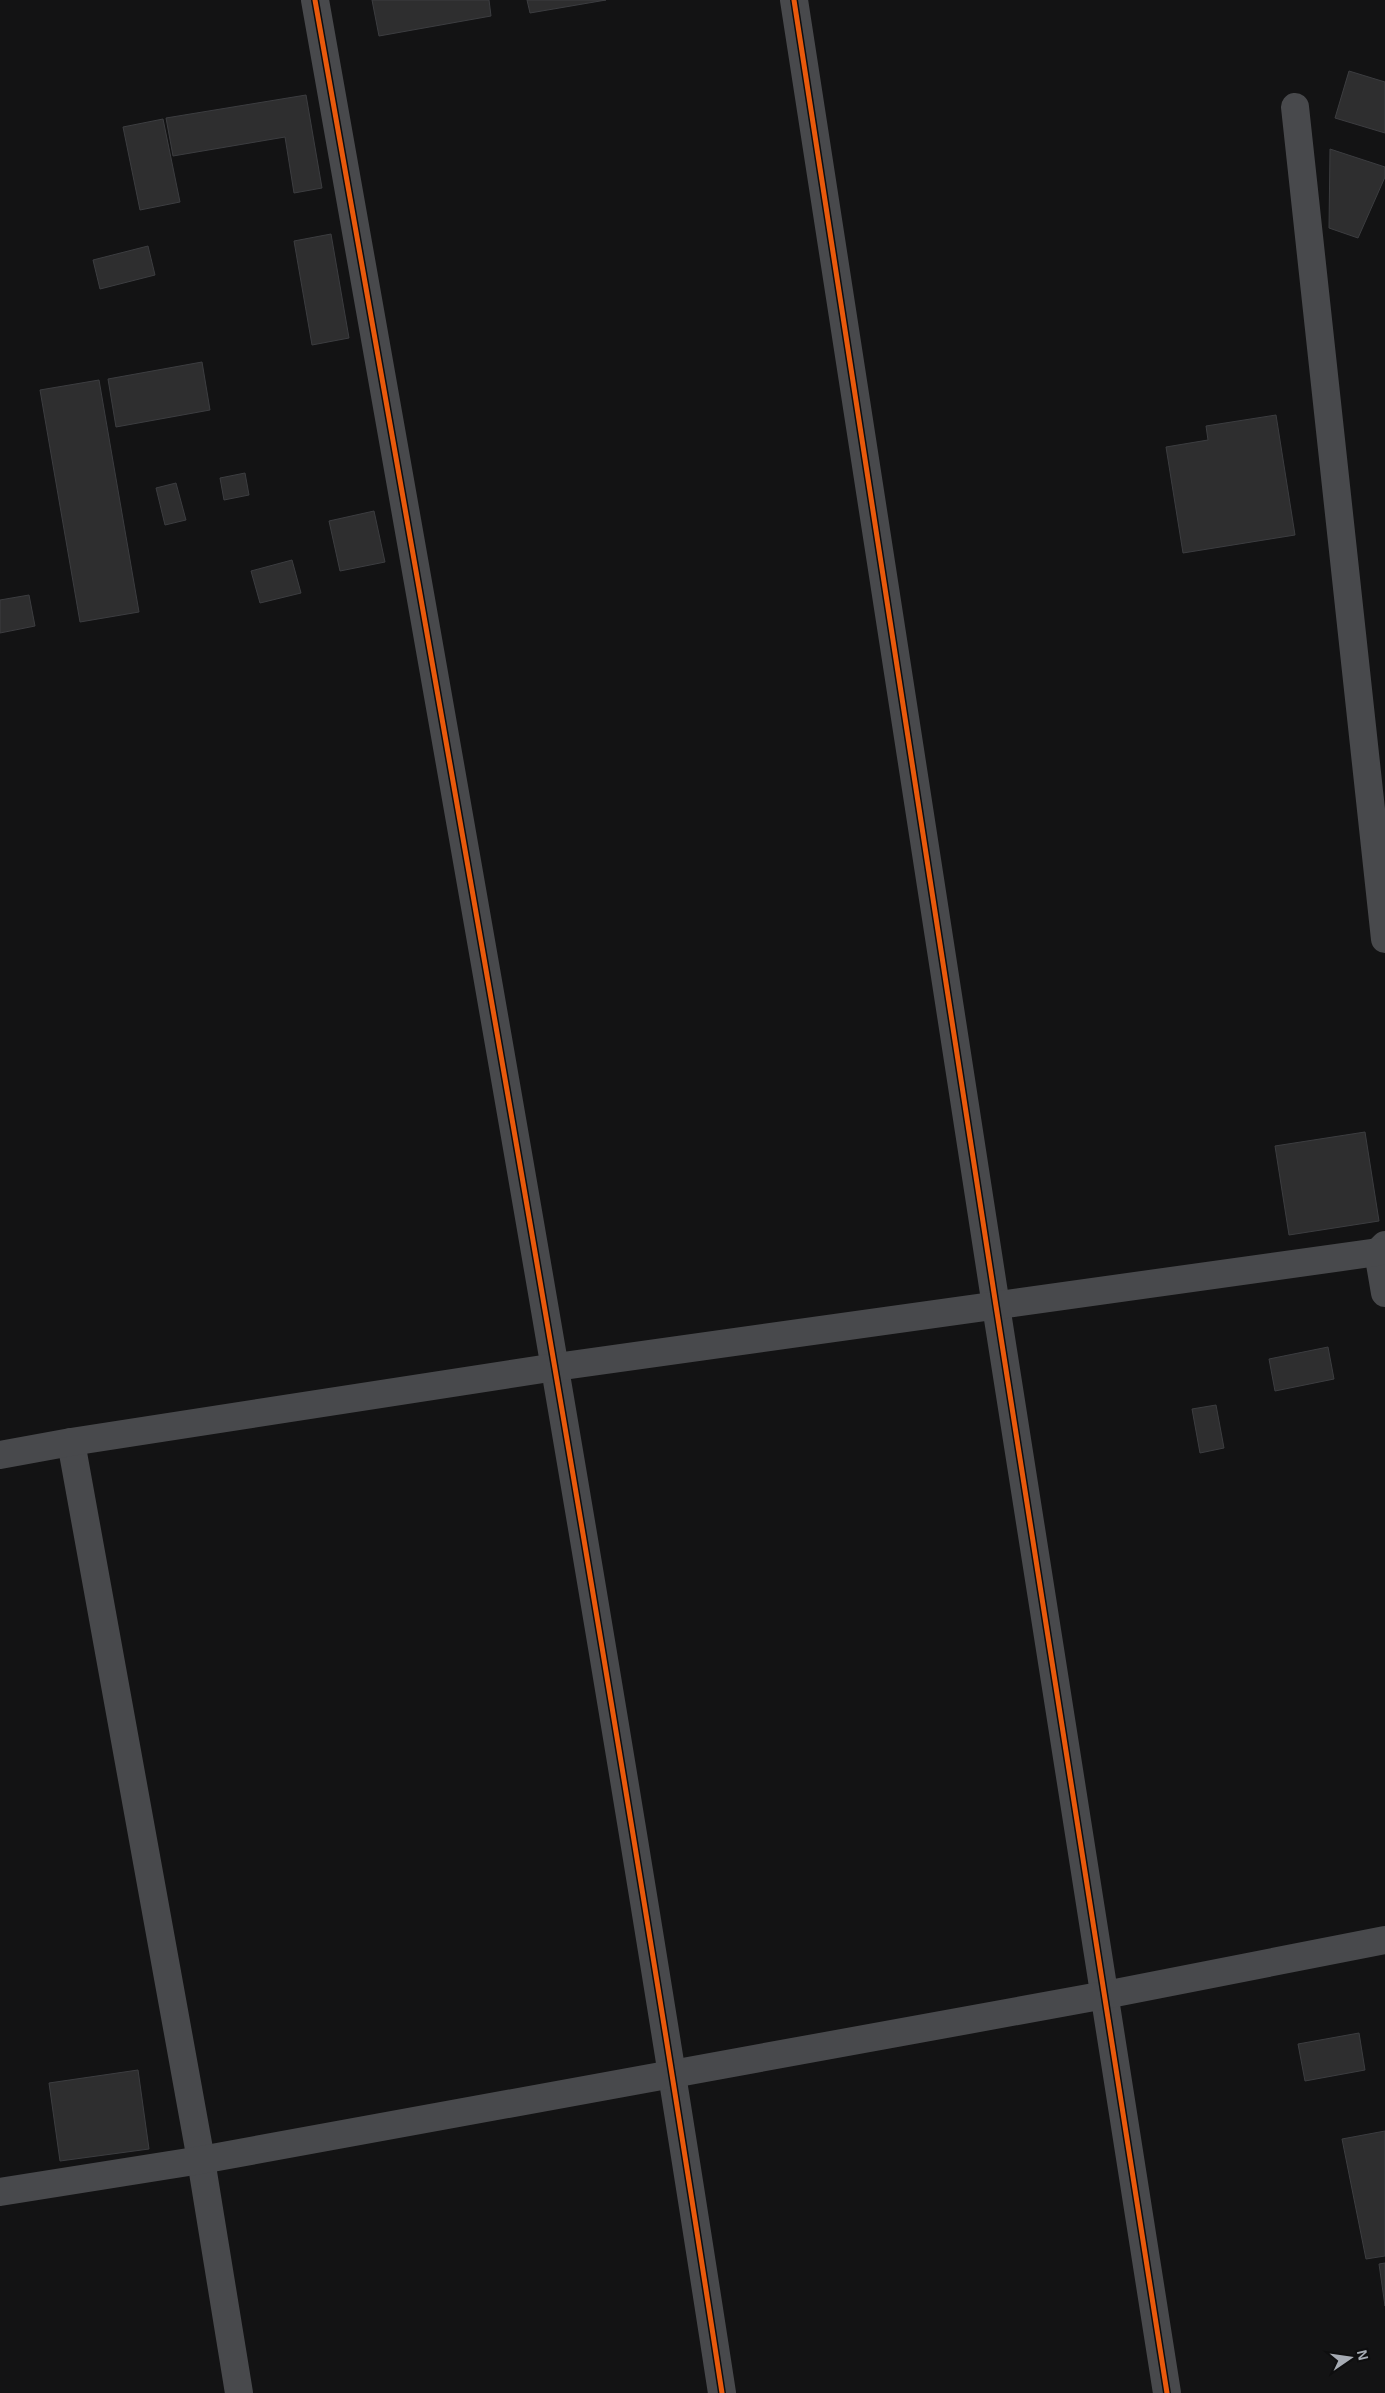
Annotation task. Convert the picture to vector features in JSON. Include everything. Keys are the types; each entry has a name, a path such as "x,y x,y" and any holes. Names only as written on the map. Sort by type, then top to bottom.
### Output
{"street":[{"path":"315,0 556,1367 673,2074 722,2393"},
{"path":"794,0 996,1306 1167,2393"},
{"path":"1295,107 1385,939"},
{"path":"0,1455 71,1442 556,1367 996,1306 1381,1248 1385,1292"},
{"path":"71,1442 201,2160 239,2393"},
{"path":"0,2192 201,2160 1105,1995 1385,1940"}],"building":[{"path":"372,0 489,0 491,16 379,36"},
{"path":"527,0 606,0 530,13"},
{"path":"1349,71 1385,82 1385,133 1335,118"},
{"path":"306,95 322,188 294,193 285,137 173,156 166,118"},
{"path":"163,119 180,202 140,210 123,127"},
{"path":"1330,149 1385,167 1385,177 1358,238 1329,228"},
{"path":"331,234 349,338 312,345 294,241"},
{"path":"148,246 155,275 100,289 93,260"},
{"path":"202,362 210,410 116,427 108,379"},
{"path":"99,380 139,612 80,622 40,390"},
{"path":"1276,415 1295,535 1183,553 1166,447 1208,440 1206,426"},
{"path":"245,473 249,495 224,500 220,478"},
{"path":"176,483 186,520 165,525 156,488"},
{"path":"374,511 385,562 340,571 329,521"},
{"path":"292,560 301,593 260,603 251,571"},
{"path":"29,595 35,626 0,633 0,600"},
{"path":"1365,1132 1379,1221 1289,1235 1275,1146"},
{"path":"1328,1347 1334,1379 1275,1391 1269,1359"},
{"path":"1216,1405 1224,1448 1200,1453 1192,1409"},
{"path":"1359,2033 1365,2070 1305,2081 1298,2044"},
{"path":"138,2070 149,2149 60,2161 49,2083"},
{"path":"1385,2131 1385,2256 1366,2259 1342,2139"},
{"path":"1385,2263 1385,2306 1379,2264"}],"cycle path":[{"path":"315,0 576,1494 675,2093 722,2393"},
{"path":"794,0 996,1306 1167,2393"}]}
